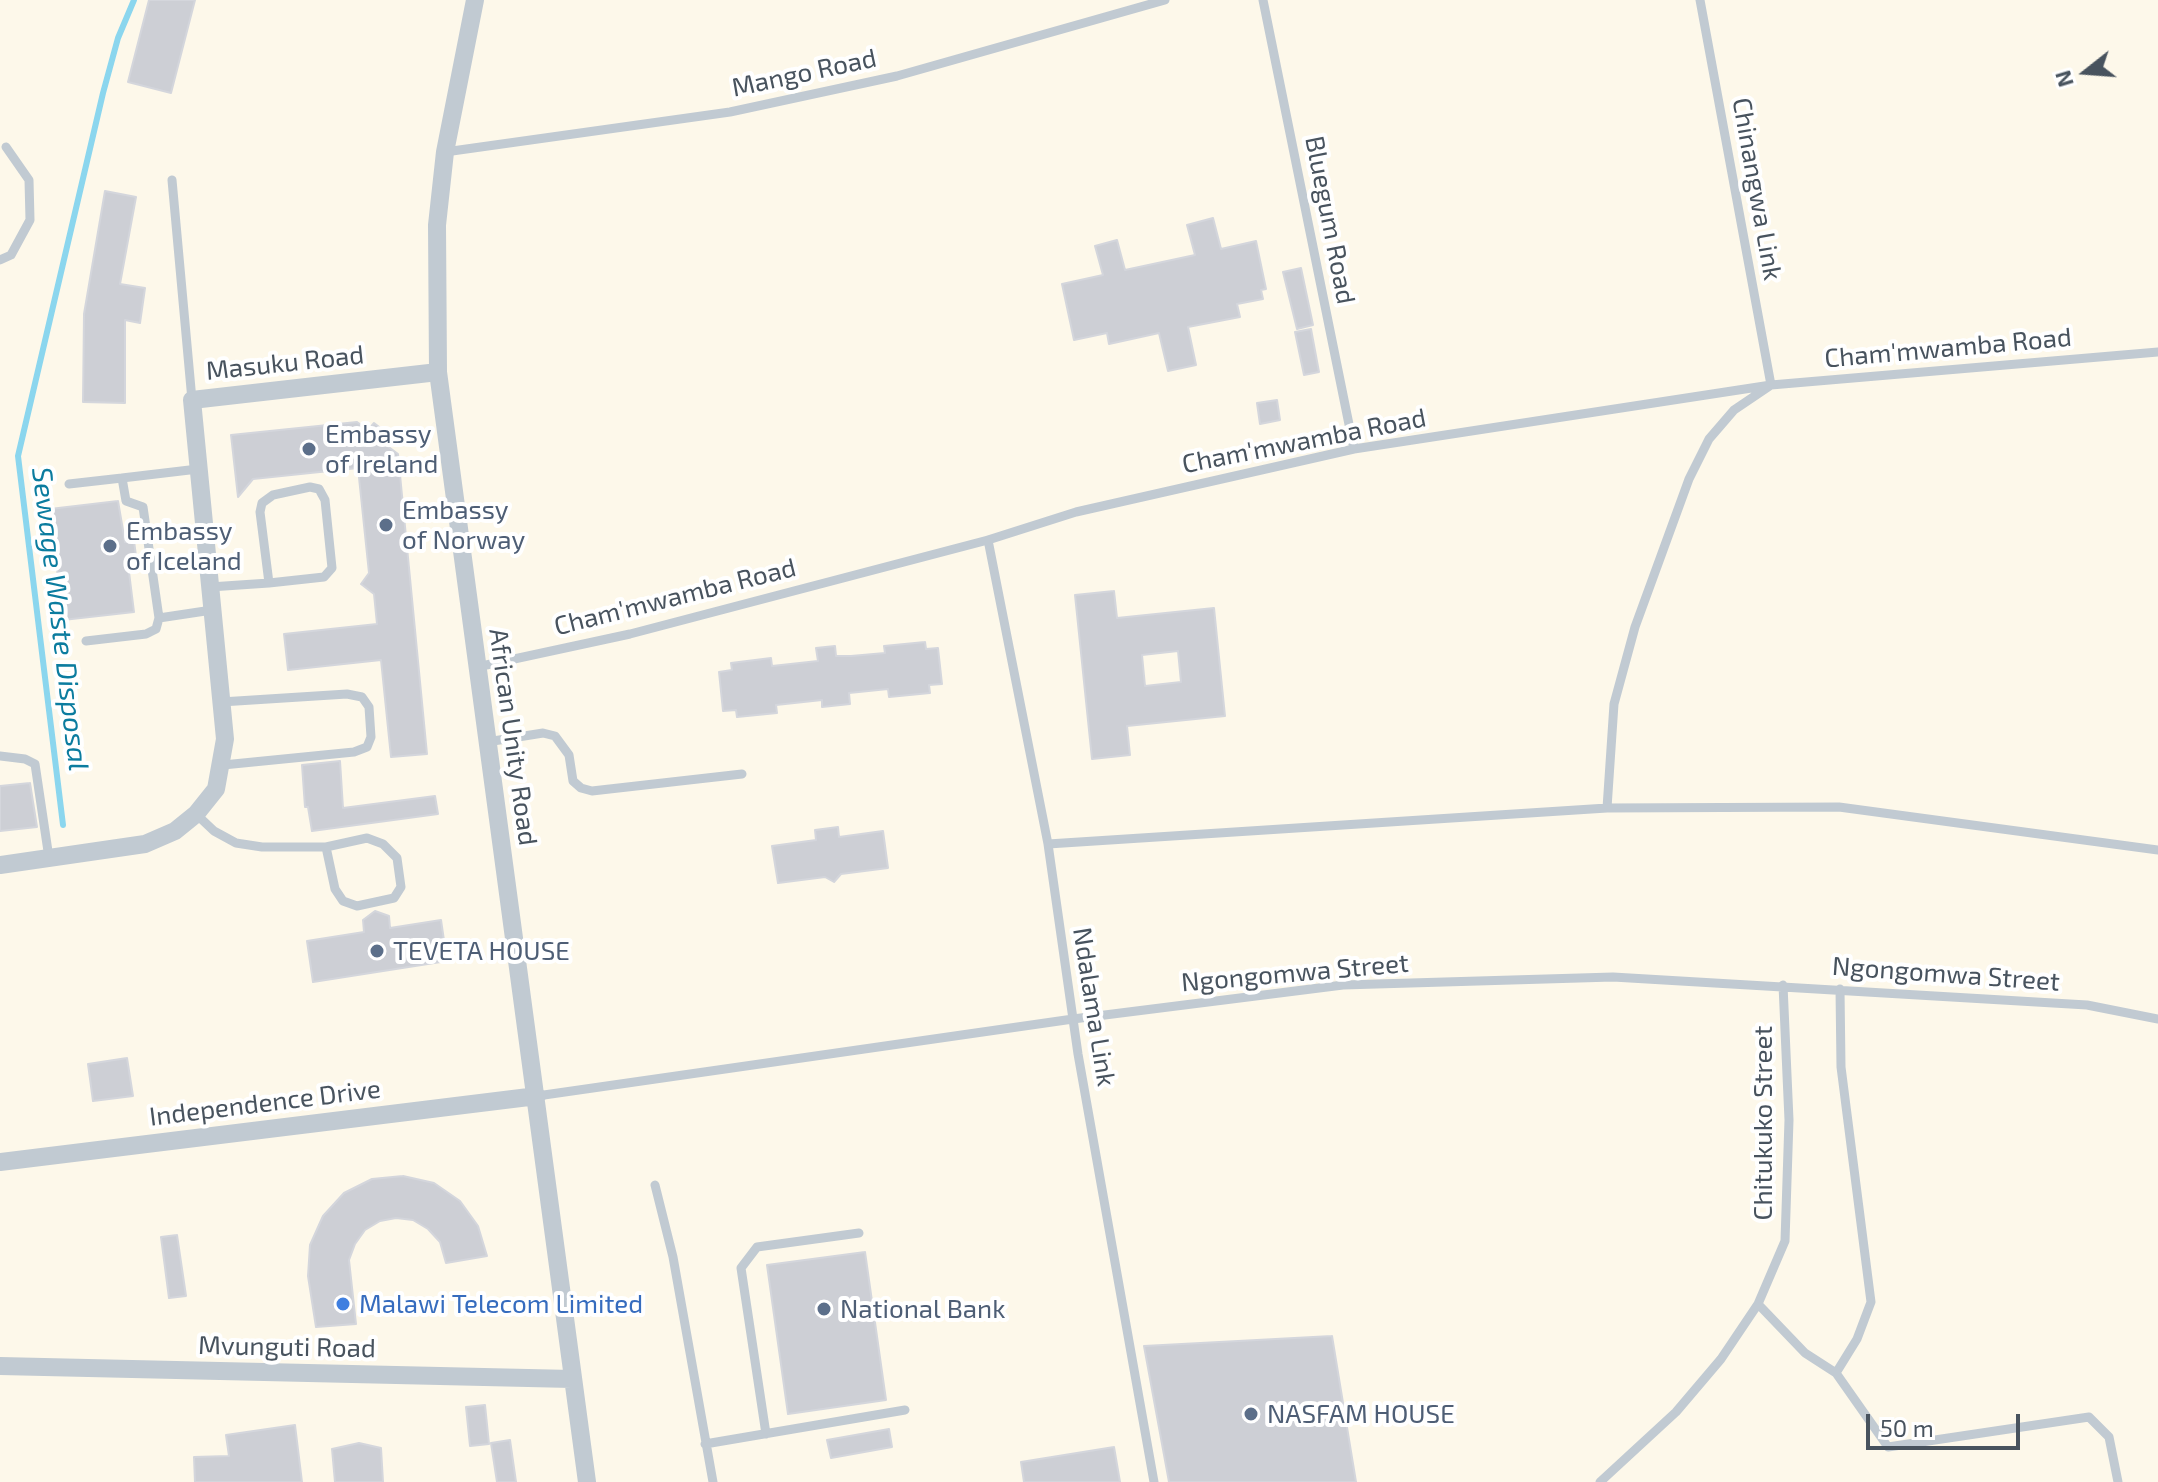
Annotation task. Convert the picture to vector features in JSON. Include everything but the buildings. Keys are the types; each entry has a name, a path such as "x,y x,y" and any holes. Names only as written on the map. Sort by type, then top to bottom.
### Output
{"street":[{"name":"African Unity Road","path":"475,0 445,152 437,225 438,372 587,1482"},
{"name":"Masuku Road","path":"0,865 145,844 175,831 196,814 216,789 223,765 225,739 192,400 438,372"},
{"name":"Independence Drive","path":"0,1162 537,1096"},
{"name":"Mvunguti Road","path":"0,1366 572,1379"}],"lane":[{"name":"Mango Road","path":"445,152 730,112 897,76 1165,0"},
{"name":"Bluegum Road","path":"1263,0 1354,449"},
{"name":"Chinangwa Link","path":"1700,0 1771,385"},
{"path":"0,260 11,255 30,220 29,180 6,147"},
{"path":"172,180 192,400"},
{"name":"Cham'mwamba Road","path":"477,667 630,634 988,540 1076,512 1354,449 1771,385 2158,352"},
{"path":"1607,808 1614,704 1635,627 1689,479 1709,439 1734,410 1771,385"},
{"path":"69,484 198,469"},
{"path":"86,641 146,634 156,629 159,618 147,516 143,507 126,501 122,478"},
{"path":"210,587 269,583 324,577 332,568 325,500 319,489 310,487 273,495 262,503 260,512 269,583"},
{"name":"Ndalama Link","path":"988,540 1048,844 1073,1019 1154,1482"},
{"path":"159,618 212,610"},
{"path":"221,702 347,694 362,697 369,707 371,737 367,747 354,752 223,765"},
{"path":"487,742 543,733 555,736 569,755 573,781 592,791 742,774"},
{"path":"0,756 25,759 35,764 49,858"},
{"path":"1048,844 1607,808 1839,807 2158,850"},
{"path":"196,814 214,831 236,843 262,847 326,847 367,838 383,844 397,858 401,887 394,898 357,906 343,901 335,889 326,847"},
{"name":"Ngongomwa Street","path":"537,1096 1073,1019 1343,985 1613,977 2087,1005 2158,1019"},
{"name":"Chitukuko Street","path":"1600,1482 1676,1412 1721,1359 1758,1304 1785,1241 1789,1120 1783,985"},
{"path":"1836,1373 1857,1339 1871,1302 1841,1067 1840,989"},
{"path":"655,1185 673,1257 713,1482"},
{"path":"766,1434 741,1268 757,1247 859,1233"},
{"path":"1758,1304 1805,1353 1836,1373 1888,1447 2089,1417 2109,1437 2118,1482"},
{"path":"705,1444 905,1410"}],"shaded area":[{"path":"0,0 2158,0 2158,1482 0,1482"}],"waterway":[{"name":"Sewage Waste Disposal","path":"63,825 18,456 103,93 118,38 134,0"}],"place":[{"name":"Embassy of Ireland","path":"309,449"},
{"name":"Embassy of Norway","path":"386,525"},
{"name":"Embassy of Iceland","path":"110,546"},
{"name":"TEVETA HOUSE","path":"377,951"},
{"name":"Malawi Telecom Limited","path":"343,1304"},
{"name":"National Bank","path":"824,1309"},
{"name":"NASFAM HOUSE","path":"1251,1414"}]}
